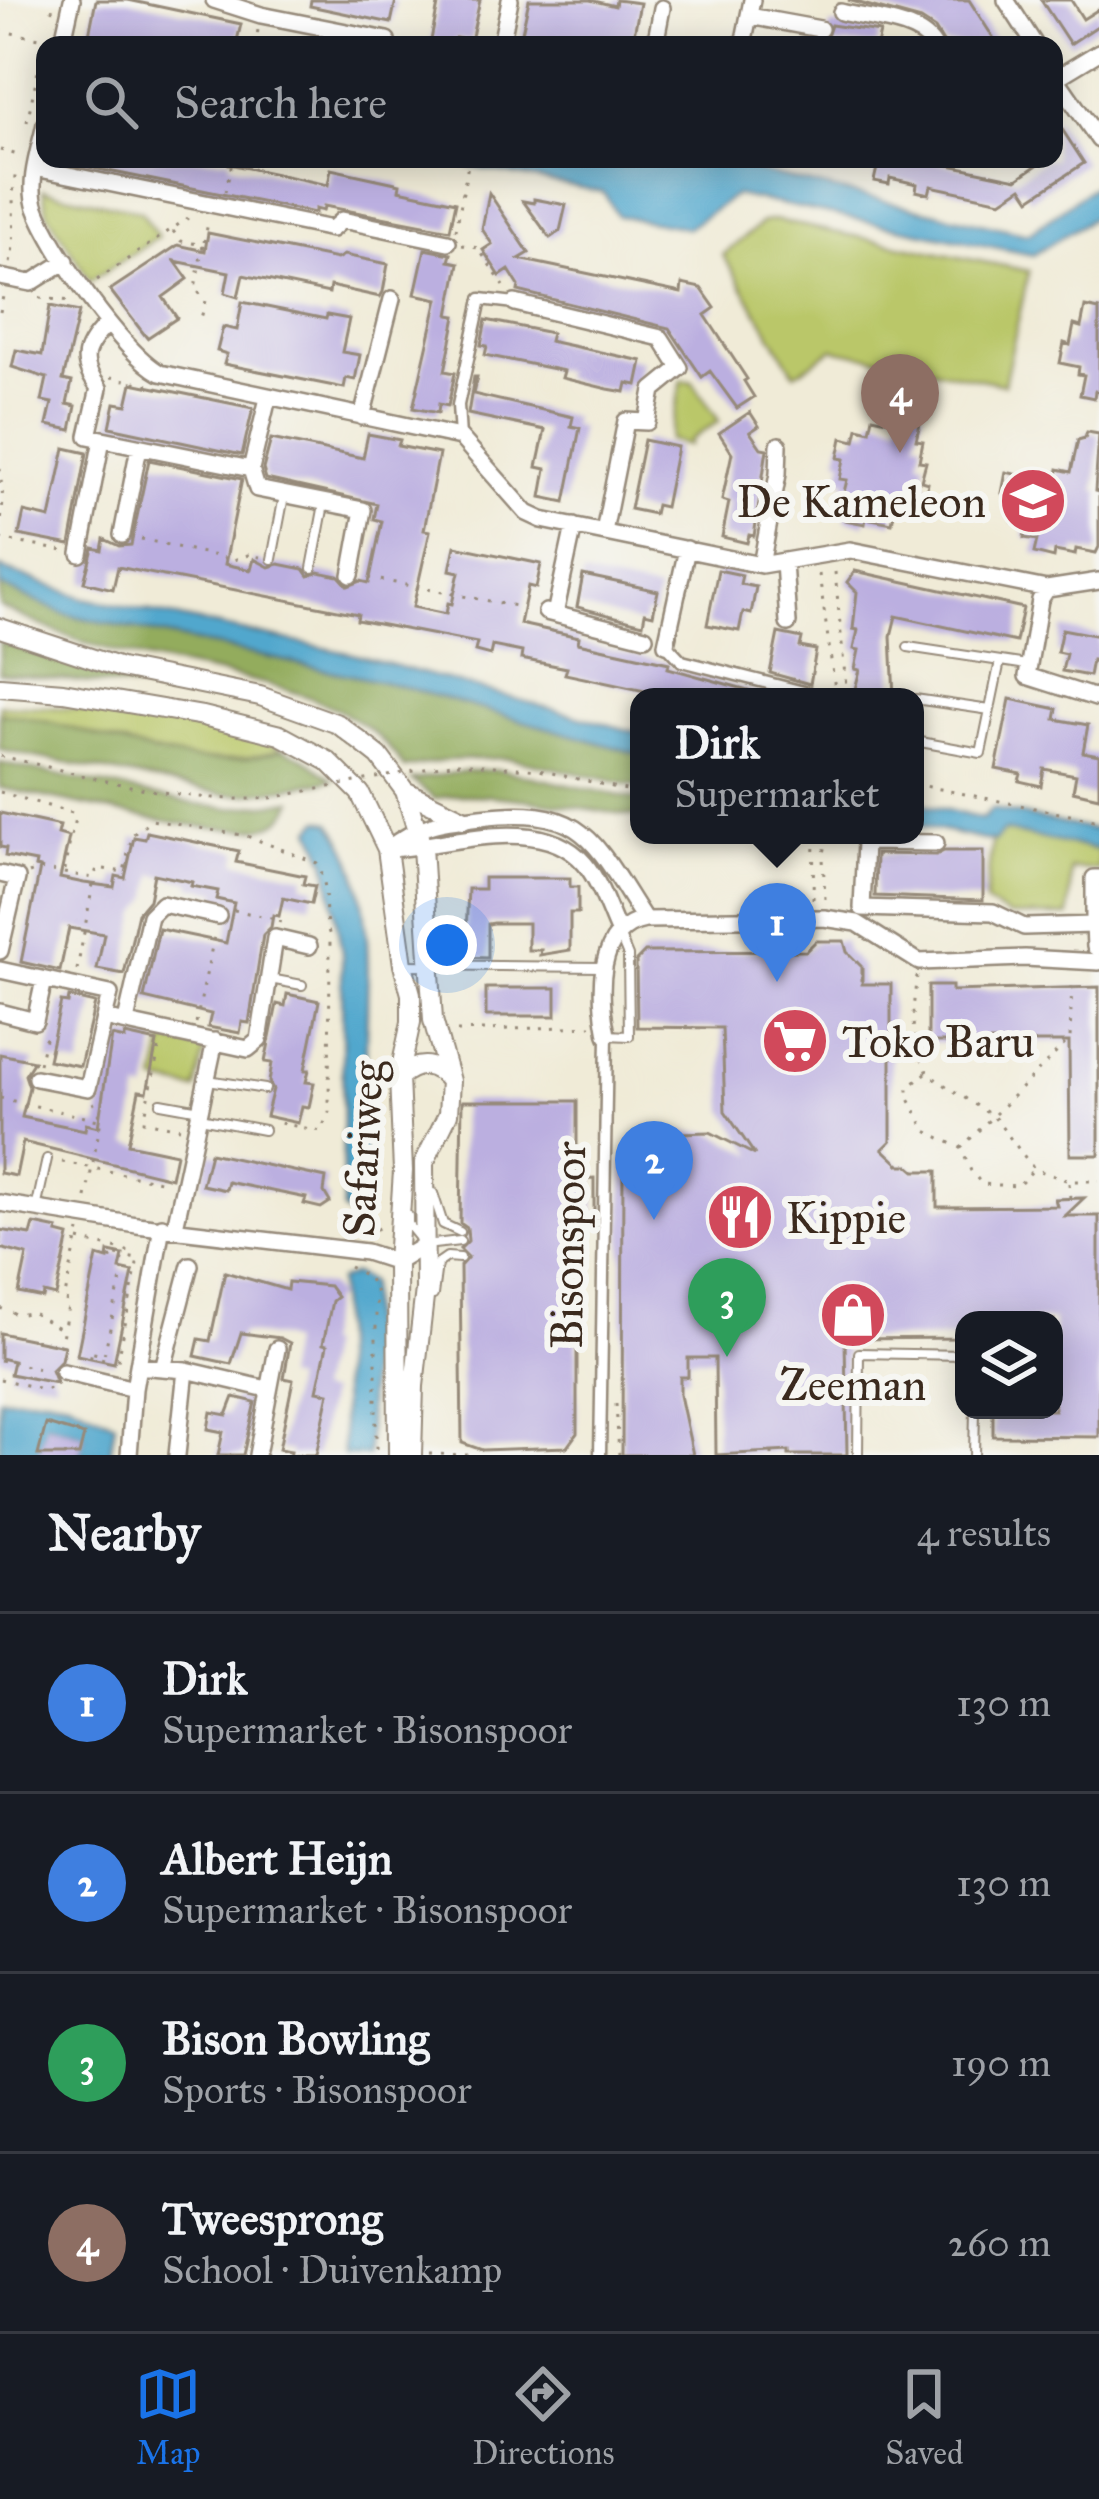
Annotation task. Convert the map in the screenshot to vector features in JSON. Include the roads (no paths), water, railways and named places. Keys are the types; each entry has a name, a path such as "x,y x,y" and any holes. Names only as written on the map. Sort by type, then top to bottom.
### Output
{"street":[{"path":"57,36 72,0"},
{"path":"214,0 236,2 260,15 367,36"},
{"path":"503,36 510,0"},
{"path":"1006,0 1029,36"},
{"path":"657,36 662,8"},
{"path":"750,8 820,29"},
{"path":"841,12 906,36"},
{"path":"1063,72 1099,52"},
{"path":"1063,88 1099,140"},
{"path":"1063,104 1071,99"},
{"path":"36,164 34,205 107,324 140,362 160,373 268,398 460,436"},
{"path":"35,169 332,229 343,220 448,242"},
{"path":"0,277 31,283 66,261"},
{"path":"362,417 392,299"},
{"path":"604,532 626,422 647,422 653,390 680,368 661,338 481,299 458,405 460,436 527,513 542,520 761,565 850,550 1047,589 1099,581"},
{"path":"107,324 85,355 86,372 99,388 88,436 251,469"},
{"path":"268,398 251,469 257,489 363,510 351,575"},
{"path":"80,554 102,439"},
{"path":"761,565 779,445"},
{"path":"122,535 139,447"},
{"path":"574,526 550,613 645,637"},
{"path":"687,550 666,644 682,661 788,688"},
{"path":"784,562 788,623"},
{"path":"1047,589 1040,600 1027,676 1099,699"},
{"name":"Safariweg","path":"0,628 122,668 260,696 338,724 379,756 405,790 420,837 433,1020 450,1081 448,1114 424,1163 423,1318 412,1455"},
{"name":"Safariweg","path":"0,687 63,692 203,716 280,735 328,761 360,793 387,849 411,994 411,1022 399,1077 402,1144 394,1227 398,1455"},
{"path":"405,790 464,819"},
{"path":"387,849 464,819 524,811 549,814 574,826 597,847 645,920"},
{"path":"420,837 520,834 543,836 566,846 586,865 617,931 630,922 645,920 818,918 857,923 919,962 1025,958 1099,962"},
{"path":"924,843 936,843"},
{"path":"865,844 862,908 993,913 1024,926 1094,925"},
{"path":"0,951 8,876"},
{"path":"1099,878 1094,878 1099,947"},
{"path":"126,1021 150,916 162,904 218,916"},
{"path":"1024,926 1025,958"},
{"name":"Bisonspoor","path":"600,1455 607,1203 605,968 606,950 617,931"},
{"path":"104,1018 248,1049 259,1040 275,938 309,946"},
{"path":"0,970 131,996"},
{"path":"0,1012 35,1021 44,980"},
{"path":"36,1078 88,1088 110,994"},
{"path":"129,1453 138,1366 215,1041"},
{"path":"399,1077 427,1064 438,1067 450,1081"},
{"path":"0,1203 367,1252 397,1262 425,1245"},
{"path":"367,1252 394,1227"},
{"path":"163,1368 190,1265"},
{"path":"257,1455 277,1348"},
{"path":"138,1366 187,1370 267,1390"},
{"path":"177,1455 187,1370"},
{"path":"58,1372 134,1389"}],"lane":[{"path":"272,560 285,494"},
{"path":"312,568 324,502"},
{"path":"908,647 1029,665"},
{"path":"924,742 982,753 1000,662"},
{"path":"924,700 990,710"},
{"path":"606,1031 629,1036 628,956 617,931"},
{"path":"403,965 605,968"},
{"path":"268,979 302,985"},
{"path":"206,1079 265,1090"},
{"path":"161,1103 264,1130"},
{"path":"402,1144 409,1170 408,1224 425,1245"},
{"name":"Safariweg","path":"425,1245 460,1237 443,1224 434,1206 433,1145"},
{"path":"36,1210 47,1159"},
{"path":"423,1318 432,1299 437,1264 447,1257 460,1258"},
{"path":"858,1455 859,1353 955,1355"},
{"path":"974,1455 975,1419"}],"water":[{"path":"477,168 742,168 1028,234 1099,182 1099,214 1033,255 735,195 688,228 618,216 603,192"},
{"path":"0,568 84,598 353,654 630,731 630,751 397,685 65,614 0,586"},
{"path":"924,804 982,819 992,809 1099,831 1099,850 1004,831 995,841 924,827"},
{"path":"320,820 331,822 346,847 363,902 366,931 364,1206 358,1214 349,1215 343,1210 342,953 326,861 312,829"},
{"path":"354,1274 369,1283 368,1455 343,1455 338,1281"},
{"path":"0,1398 68,1401 115,1423 110,1455 79,1455 84,1435 47,1424 38,1455 0,1455"}],"place":[{"name":"Tweesprong","path":"900,453"},
{"name":"De Kameleon","path":"1033,501"},
{"name":"Dirk","path":"777,982"},
{"name":"Toko Baru","path":"795,1041"},
{"name":"Kippie","path":"740,1217"},
{"name":"Albert Heijn","path":"654,1220"},
{"name":"Zeeman","path":"853,1315"},
{"name":"Bison Bowling","path":"727,1357"}]}
